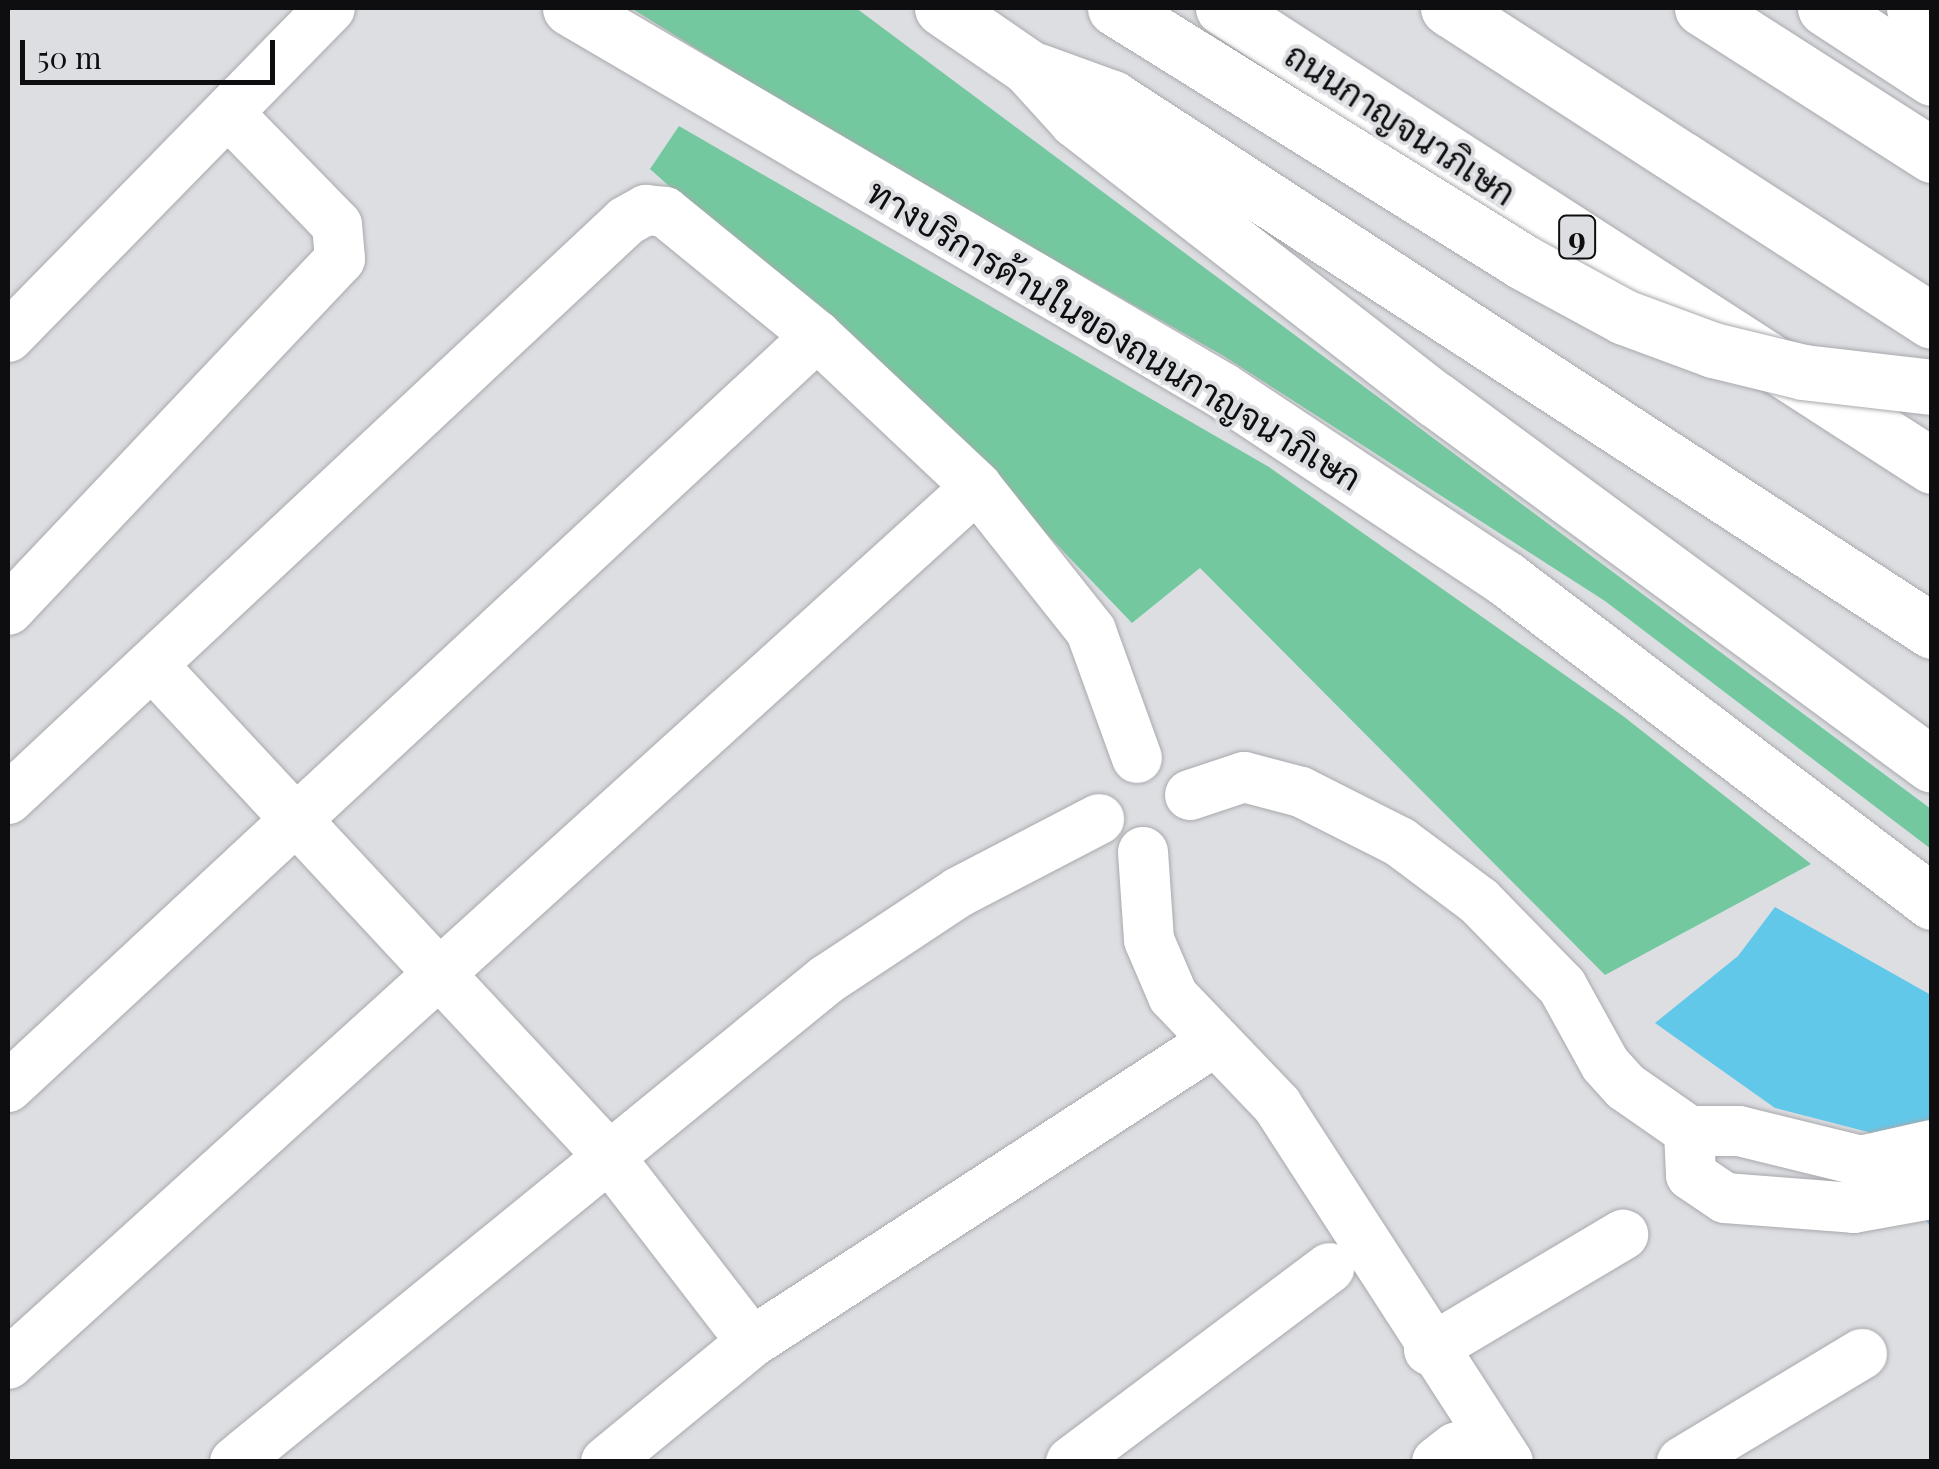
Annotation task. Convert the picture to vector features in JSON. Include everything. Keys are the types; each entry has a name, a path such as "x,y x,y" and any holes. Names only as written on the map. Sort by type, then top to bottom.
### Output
{"main road":[{"name":"ทางบริการด้านในของถนนกาญจนาภิเษก","path":"570,8 1239,401 1505,578 1932,902"},
{"path":"942,8 1028,68 1076,120 1436,399 1932,765"},
{"path":"1115,8 1522,261 1624,316 1713,350 1803,372 1932,387"},
{"name":"ถนนกาญจนาภิเษก","path":"1223,8 1932,466"},
{"path":"1448,8 1932,322"},
{"path":"1702,8 1932,155"},
{"path":"1824,8 1932,78"},
{"path":"1914,8 1932,17"},
{"path":"1028,68 1112,98 1932,632"}],"street":[{"path":"8,337 230,115 330,8"},
{"path":"8,610 340,259 337,225 230,115"},
{"path":"8,800 626,221 646,210 665,212 816,336 977,487 1091,631 1137,758"},
{"path":"8,1087 816,336"},
{"path":"8,1364 977,487"},
{"path":"154,667 607,1154 752,1342"},
{"path":"1137,758 1170,766 1190,796 1180,834 1143,852 1108,836 1099,819 1103,780 1137,758"},
{"path":"1190,796 1244,777 1301,792 1400,842 1479,901 1562,986 1605,1064 1626,1087 1690,1131 1740,1131 1813,1154 1880,1160 1932,1145"},
{"path":"235,1462 607,1154 826,980 960,892 1099,819"},
{"path":"1143,852 1149,940 1173,996 1212,1044 1277,1105 1430,1350 1508,1462"},
{"path":"606,1462 752,1342 1212,1044"},
{"path":"1690,1131 1691,1175 1725,1198 1786,1207 1918,1198"},
{"path":"1430,1350 1623,1234"},
{"path":"1071,1462 1329,1268"},
{"path":"1682,1462 1862,1354"}],"green space":[{"path":"631,8 856,8 1931,809 1931,849 1605,601 1222,355 848,143"},
{"path":"679,126 1269,467 1623,716 1811,864 1605,975 1200,568 1132,623 971,455 650,169"}],"water":[{"path":"1775,907 1931,995 1931,1228 1868,1132 1775,1108 1655,1023 1738,956"}]}
